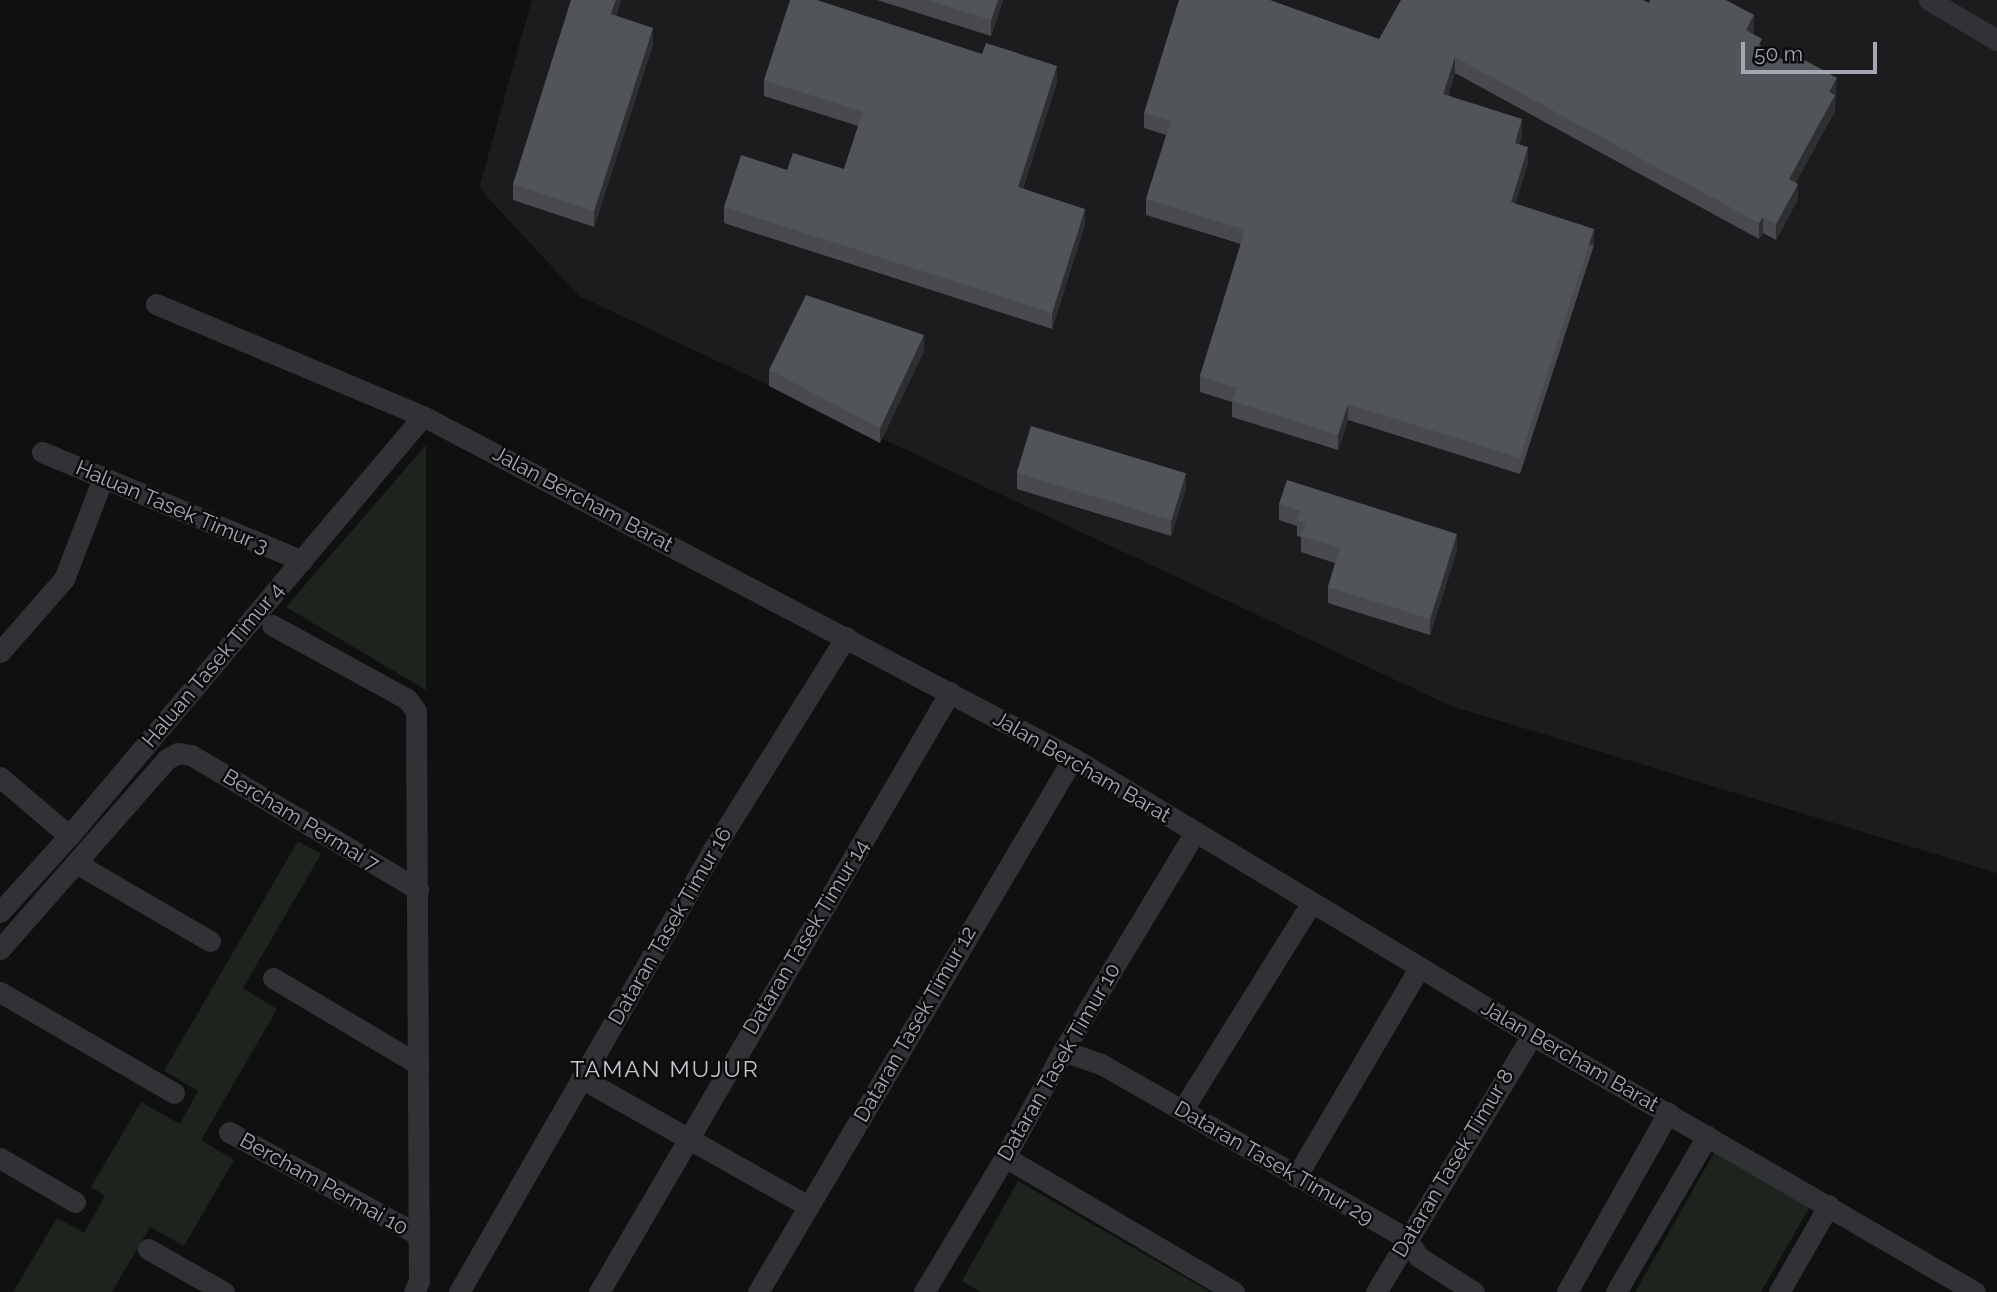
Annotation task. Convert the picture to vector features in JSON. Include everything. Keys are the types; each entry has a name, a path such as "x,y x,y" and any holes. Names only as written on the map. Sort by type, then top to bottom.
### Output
{"street":[{"path":"1929,0 1997,40"},
{"name":"Jalan Bercham Barat","path":"156,304 424,416 1073,758 1532,1035 1829,1205 1947,1285 1975,1292"},
{"name":"Haluan Tasek Timur 4","path":"0,912 69,836 424,416"},
{"name":"Haluan Tasek Timur 3","path":"42,452 302,561"},
{"path":"0,652 64,579 103,478"},
{"path":"272,625 407,699 415,706 419,1281 414,1292"},
{"name":"Dataran Tasek Timur 16","path":"459,1292 714,848 846,637"},
{"name":"Dataran Tasek Timur 14","path":"598,1292 950,692"},
{"name":"Bercham Permai 7","path":"76,863 167,759 185,753 418,890"},
{"name":"Dataran Tasek Timur 12","path":"758,1292 1073,758"},
{"path":"0,777 69,836"},
{"name":"Dataran Tasek Timur 10","path":"933,1289 1063,1051 1195,832"},
{"path":"0,948 76,863 210,941"},
{"path":"1183,1109 1311,903"},
{"path":"1296,1177 1419,968"},
{"path":"273,978 418,1064"},
{"path":"0,992 174,1093"},
{"name":"Dataran Tasek Timur 8","path":"1376,1292 1406,1238 1532,1035"},
{"name":"Dataran Tasek Timur 29","path":"1063,1051 1101,1063 1406,1238 1425,1263 1474,1292"},
{"path":"581,1078 808,1206"},
{"path":"1567,1292 1668,1113"},
{"name":"Bercham Permai 10","path":"229,1132 419,1236"},
{"path":"1616,1292 1707,1136"},
{"path":"1005,1157 1234,1292"},
{"path":"0,1158 75,1202"},
{"path":"1779,1292 1829,1205"},
{"path":"148,1249 225,1292"}],"shaded area":[{"path":"532,0 1997,0 1997,873 1451,706 579,296 479,188"},
{"path":"426,445 426,690 286,607"},
{"path":"298,841 321,854 243,988 277,1009 201,1140 234,1160 184,1246 150,1227 112,1292 13,1292 57,1218 84,1233 105,1196 91,1187 141,1102 180,1124 198,1091 164,1071"},
{"path":"1714,1153 1810,1206 1761,1292 1635,1292"},
{"path":"1018,1181 1210,1292 980,1292 962,1281"}],"building":[{"path":"571,0 616,0 611,14 653,28 594,211 513,184"},
{"path":"790,0 817,0 982,54 986,43 1057,66 1018,187 1085,209 1052,313 724,207 741,155 787,170 793,153 844,169 863,112 764,80"},
{"path":"928,0 998,0 991,20"},
{"path":"1179,0 1270,0 1379,39 1401,0 1643,0 1649,3 1650,0 1726,0 1754,15 1746,30 1762,39 1758,46 1787,62 1792,53 1837,78 1829,92 1835,95 1789,179 1798,184 1776,224 1763,217 1759,223 1455,57 1443,94 1522,119 1515,143 1528,147 1511,202 1594,229 1520,458 1348,404 1338,435 1232,401 1237,388 1200,376 1245,230 1146,199 1171,121 1144,113"},
{"path":"806,295 924,335 880,428 769,370"},
{"path":"1031,426 1186,473 1172,520 1017,473"},
{"path":"1287,480 1457,534 1430,619 1328,587 1340,548 1301,536 1306,523 1297,520 1300,511 1279,504"}],"district":[{"name":"TAMAN MUJUR","path":"665,1069"}]}
